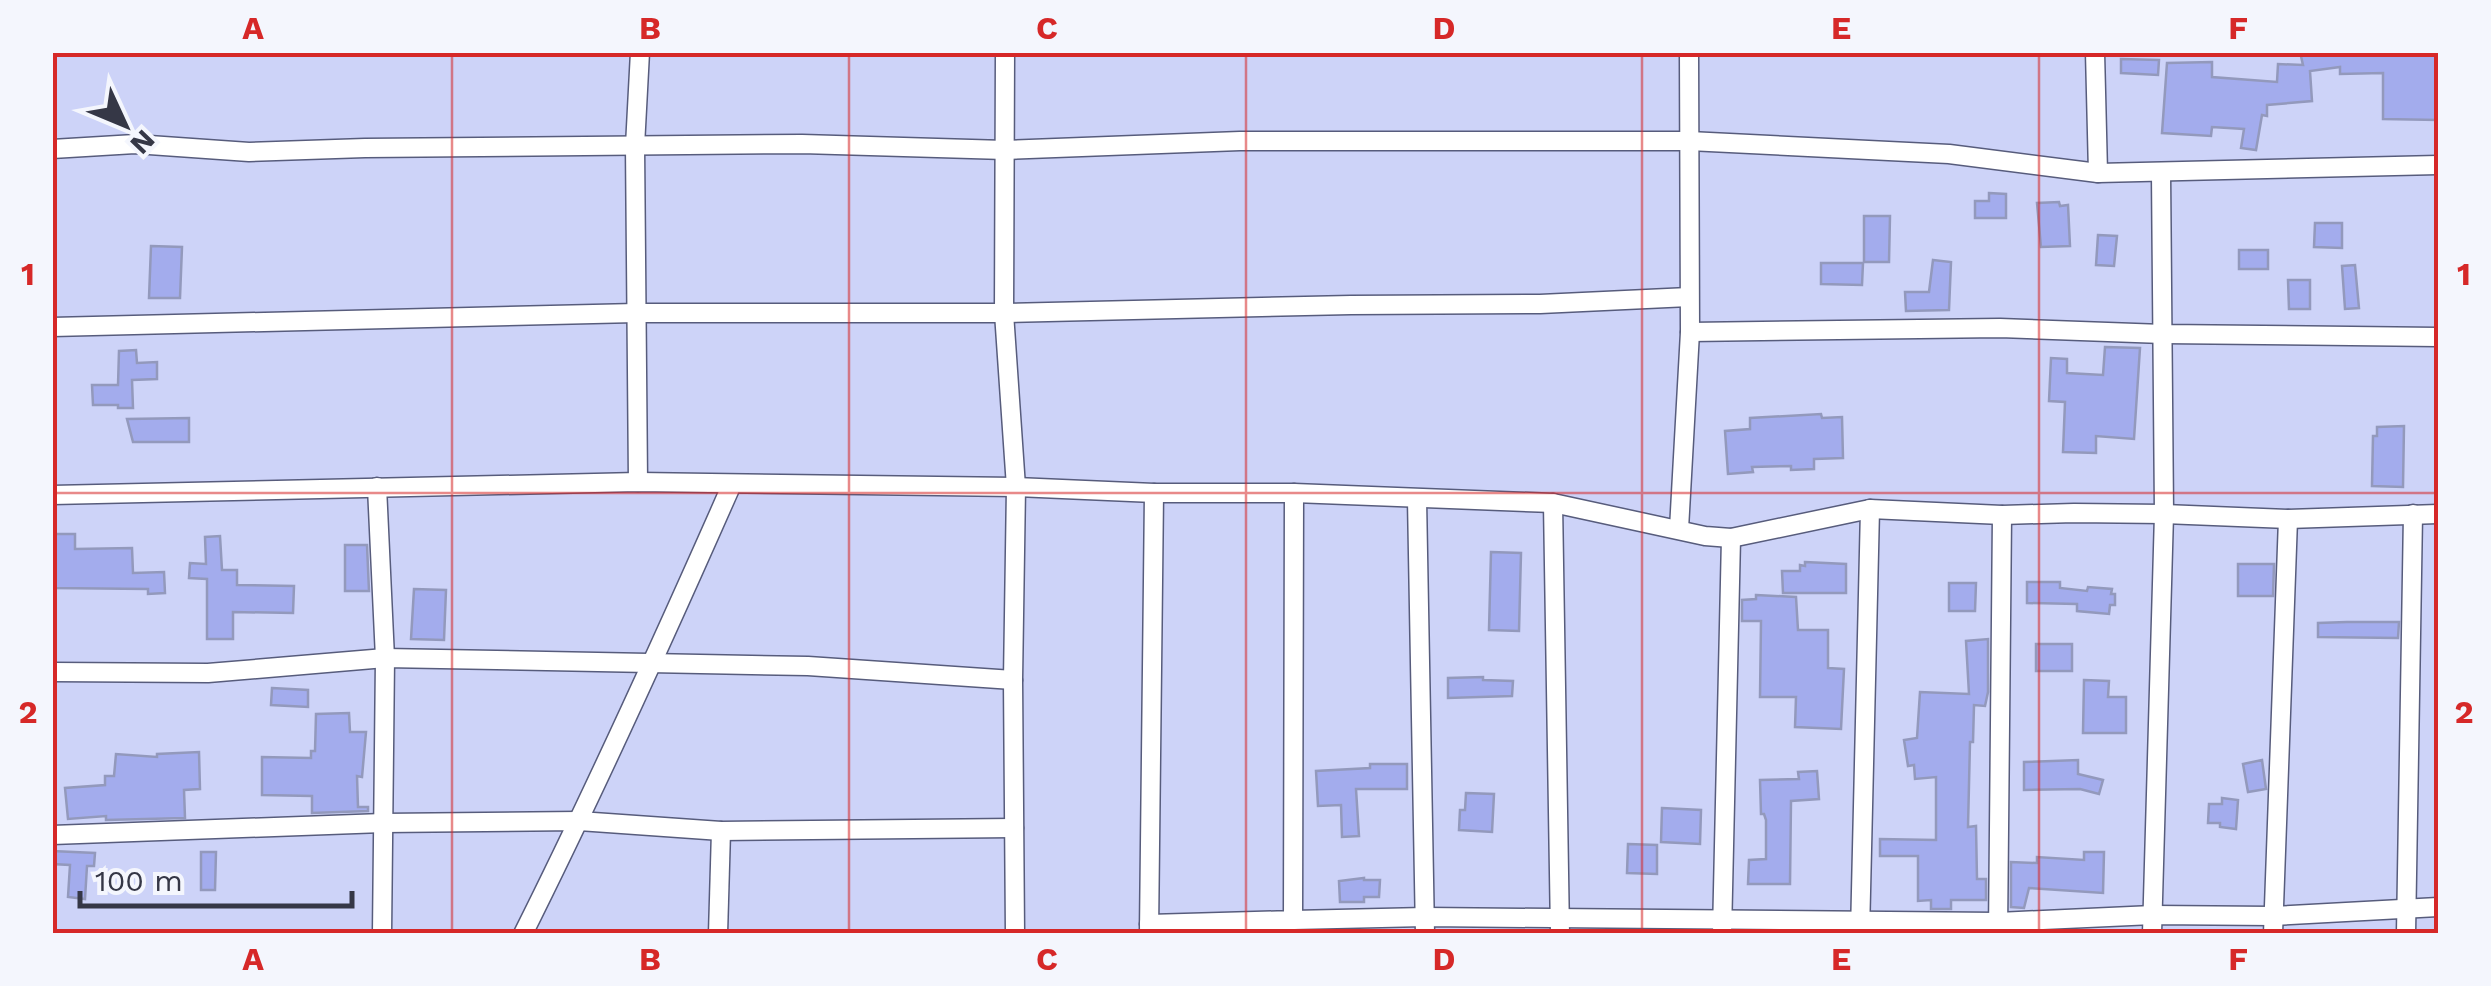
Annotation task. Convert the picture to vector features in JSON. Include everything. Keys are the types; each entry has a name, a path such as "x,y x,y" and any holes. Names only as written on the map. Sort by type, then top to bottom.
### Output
{"street":[{"path":"638,482 635,146 640,52"},
{"path":"1004,52 1004,313 1016,487 1015,934"},
{"path":"1680,529 1690,332 1689,52"},
{"path":"2094,52 2098,174"},
{"path":"52,149 136,144 248,152 802,144 1005,150 1240,141 1689,141 1948,154 2098,174 2438,166"},
{"path":"2152,924 2164,514 2161,174"},
{"path":"52,327 636,313 1004,313 1540,304 1690,297"},
{"path":"1690,332 1982,328 2438,336"},
{"path":"52,495 638,482 1294,494 1553,503 1705,536 1731,538 1870,509 2288,519 2438,514"},
{"path":"523,934 653,663 732,484"},
{"path":"377,487 385,658 382,934"},
{"path":"1154,493 1149,929 1425,925 2273,925 2438,907"},
{"path":"1293,927 1294,494"},
{"path":"1417,500 1425,925"},
{"path":"1553,503 1560,927"},
{"path":"1860,928 1870,509"},
{"path":"2406,934 2413,514"},
{"path":"1998,928 2002,515"},
{"path":"2273,925 2288,519"},
{"path":"1722,926 1731,538"},
{"path":"52,672 208,673 385,658 808,666 1014,680"},
{"path":"52,835 579,821 720,830 1014,828"},
{"path":"718,934 720,830"}],"building":[{"path":"2300,52 2438,52 2438,120 2383,119 2383,73 2340,74 2340,67 2310,71 2312,101 2267,105 2256,150 2241,148 2244,129 2212,127 2211,136 2162,133 2167,63 2212,62 2212,77 2277,82 2278,64 2303,65"},
{"path":"2121,59 2159,60 2158,75 2121,73"},
{"path":"1989,193 2006,194 2006,218 1975,218 1975,201 1989,201"},
{"path":"2059,202 2060,206 2068,205 2070,246 2041,247 2037,203"},
{"path":"1864,216 1890,216 1889,262 1864,262"},
{"path":"2315,223 2342,223 2342,248 2314,247"},
{"path":"2098,235 2117,236 2114,266 2096,265"},
{"path":"151,246 182,247 180,298 149,298"},
{"path":"2239,250 2268,250 2268,269 2239,269"},
{"path":"1933,260 1951,262 1949,310 1906,311 1905,292 1929,292"},
{"path":"1821,263 1863,263 1862,285 1821,284"},
{"path":"2355,265 2359,308 2345,309 2342,266"},
{"path":"2288,280 2310,280 2310,309 2289,309"},
{"path":"2105,347 2140,348 2134,439 2096,436 2096,453 2063,452 2065,402 2049,401 2051,358 2067,359 2067,373 2103,375"},
{"path":"136,350 137,363 157,362 157,379 132,380 133,408 93,405 92,385 118,385 119,351"},
{"path":"1821,414 1822,418 1842,417 1843,458 1814,459 1814,469 1752,467 1753,472 1728,474 1725,431 1750,429 1750,418"},
{"path":"189,418 189,442 133,442 127,419"},
{"path":"2404,426 2403,487 2372,486 2373,436 2377,436 2377,427"},
{"path":"52,534 75,534 75,549 132,548 133,573 164,572 165,593 148,594 148,589 52,588"},
{"path":"220,536 222,570 237,570 237,585 294,586 293,613 233,612 233,639 207,639 207,579 189,578 190,563 206,564 205,537"},
{"path":"345,545 367,545 369,591 345,591"},
{"path":"1491,552 1521,553 1519,631 1489,630"},
{"path":"1805,562 1846,564 1846,593 1783,593 1782,571 1800,571"},
{"path":"2238,564 2274,564 2273,596 2238,596"},
{"path":"2027,582 2060,582 2060,588 2087,591 2088,587 2112,589 2115,605 2110,605 2109,614 2077,611 2077,604 2027,603"},
{"path":"1949,583 1976,583 1975,611 1949,611"},
{"path":"414,589 446,590 444,640 411,639"},
{"path":"1756,595 1796,597 1798,630 1828,630 1828,668 1844,669 1841,729 1795,727 1796,697 1760,697 1761,621 1742,621 1742,600 1756,599"},
{"path":"2399,622 2398,638 2318,637 2318,623"},
{"path":"1988,639 1988,692 1985,706 1974,705 1970,742 1968,827 1976,826 1977,879 1986,879 1986,900 1951,900 1951,909 1931,909 1931,900 1918,901 1918,856 1880,856 1880,839 1936,840 1936,777 1915,779 1914,765 1908,766 1904,740 1917,738 1920,692 1969,694 1966,641"},
{"path":"2036,644 2072,644 2072,671 2036,671"},
{"path":"1448,678 1513,681 1512,696 1448,698"},
{"path":"2084,680 2109,681 2108,697 2126,697 2126,733 2083,733"},
{"path":"272,688 308,690 308,707 271,705"},
{"path":"349,713 350,732 366,732 362,777 357,776 358,807 368,807 368,811 312,813 312,796 262,795 262,757 311,758 311,751 315,751 316,714"},
{"path":"199,752 200,789 184,790 185,818 68,819 65,788 105,785 105,776 114,776 116,754 157,757"},
{"path":"2078,760 2078,774 2103,780 2099,794 2080,789 2024,790 2024,762"},
{"path":"2262,760 2266,789 2248,792 2243,764"},
{"path":"1370,764 1407,764 1407,789 1356,789 1359,836 1342,837 1341,805 1318,806 1316,771 1370,768"},
{"path":"1817,771 1819,799 1791,801 1790,884 1748,884 1749,860 1766,859 1760,780 1799,779 1798,772"},
{"path":"1466,793 1494,794 1492,832 1459,830"},
{"path":"2222,798 2238,800 2236,829 2208,823 2209,804 2222,804"},
{"path":"1662,808 1701,810 1700,844 1661,842"},
{"path":"1628,844 1657,845 1657,874 1627,873"},
{"path":"52,851 95,853 94,866 87,866 85,899 68,897 70,865 52,864"},
{"path":"201,852 216,852 215,890 201,890"},
{"path":"2084,852 2104,852 2103,893 2029,888 2024,908 2011,907 2011,862 2037,863 2037,857 2084,860"},
{"path":"1380,880 1379,897 1364,897 1364,902 1340,902 1339,881"}]}
